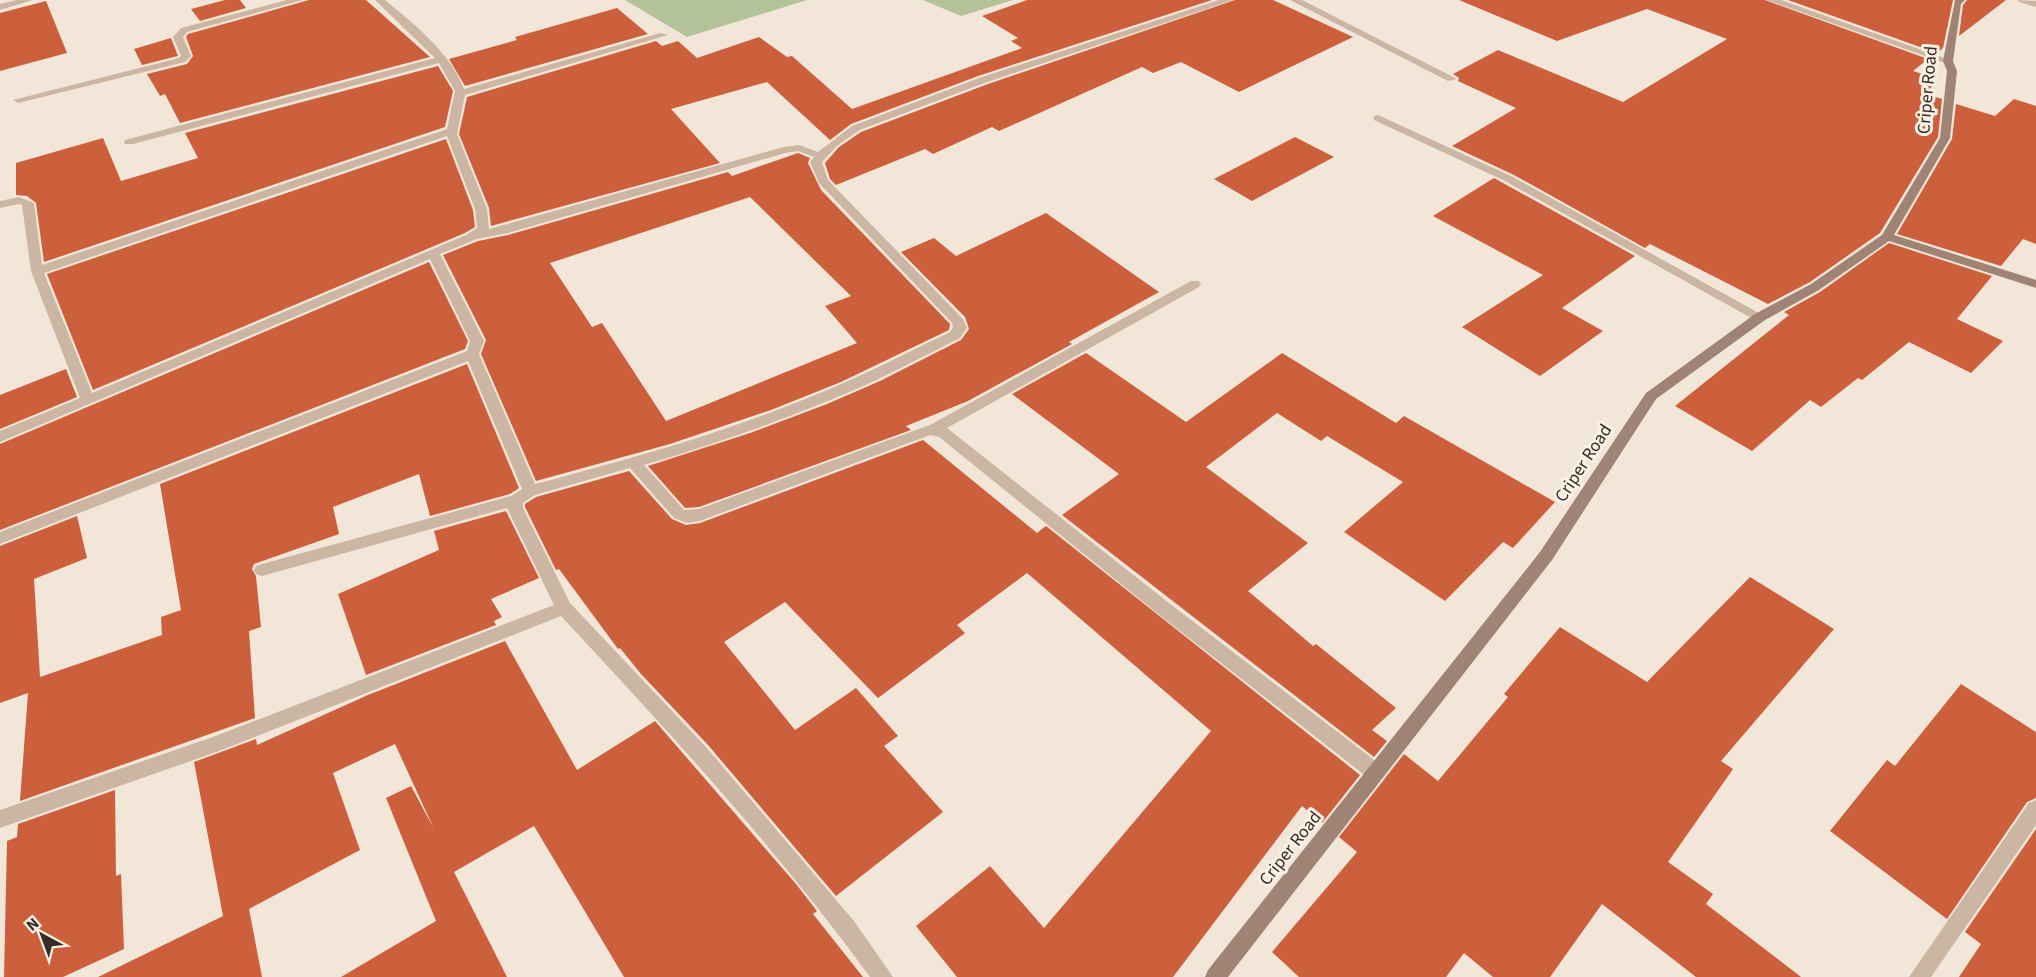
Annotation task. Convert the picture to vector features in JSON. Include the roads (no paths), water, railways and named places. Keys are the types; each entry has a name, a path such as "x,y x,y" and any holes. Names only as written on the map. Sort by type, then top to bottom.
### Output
{"main road":[{"name":"Criper Road","path":"1215,977 1374,771 1546,556 1651,396 1760,316 1815,287 1887,237 1945,138 1952,71 1948,61 1957,3 1960,0"},
{"path":"1887,237 2036,284"}],"street":[{"path":"0,7 28,0"},
{"path":"18,100 182,60 186,56 178,37 184,30 297,0"},
{"path":"0,437 88,401 321,298 472,236 483,229 484,215 468,183 452,131 460,93 459,87 441,60 410,25 380,0"},
{"path":"1190,0 1205,8"},
{"path":"262,570 516,500 530,491 634,463 752,424 848,388 955,335 958,322 823,181 816,162 820,156 838,139 856,128 983,80 1228,0"},
{"path":"1295,0 1452,79"},
{"path":"1772,0 1948,61"},
{"path":"2022,0 2036,4"},
{"path":"460,93 663,35"},
{"path":"129,142 441,60"},
{"path":"1378,118 1509,179 1760,316"},
{"path":"37,272 452,131"},
{"path":"472,236 504,230 784,150 799,148 820,156"},
{"path":"0,205 19,200 28,203 37,272 88,401"},
{"path":"0,538 472,354 477,346 477,340 434,252"},
{"path":"634,463 679,514 687,517 700,515 933,430 1195,284"},
{"path":"472,354 530,491"},
{"path":"933,430 943,432 1172,615 1374,771"},
{"path":"516,500 515,508 564,608 700,753 847,928 883,977"},
{"path":"0,819 87,791 285,720 564,608"},
{"path":"1919,977 2036,809"}]}
